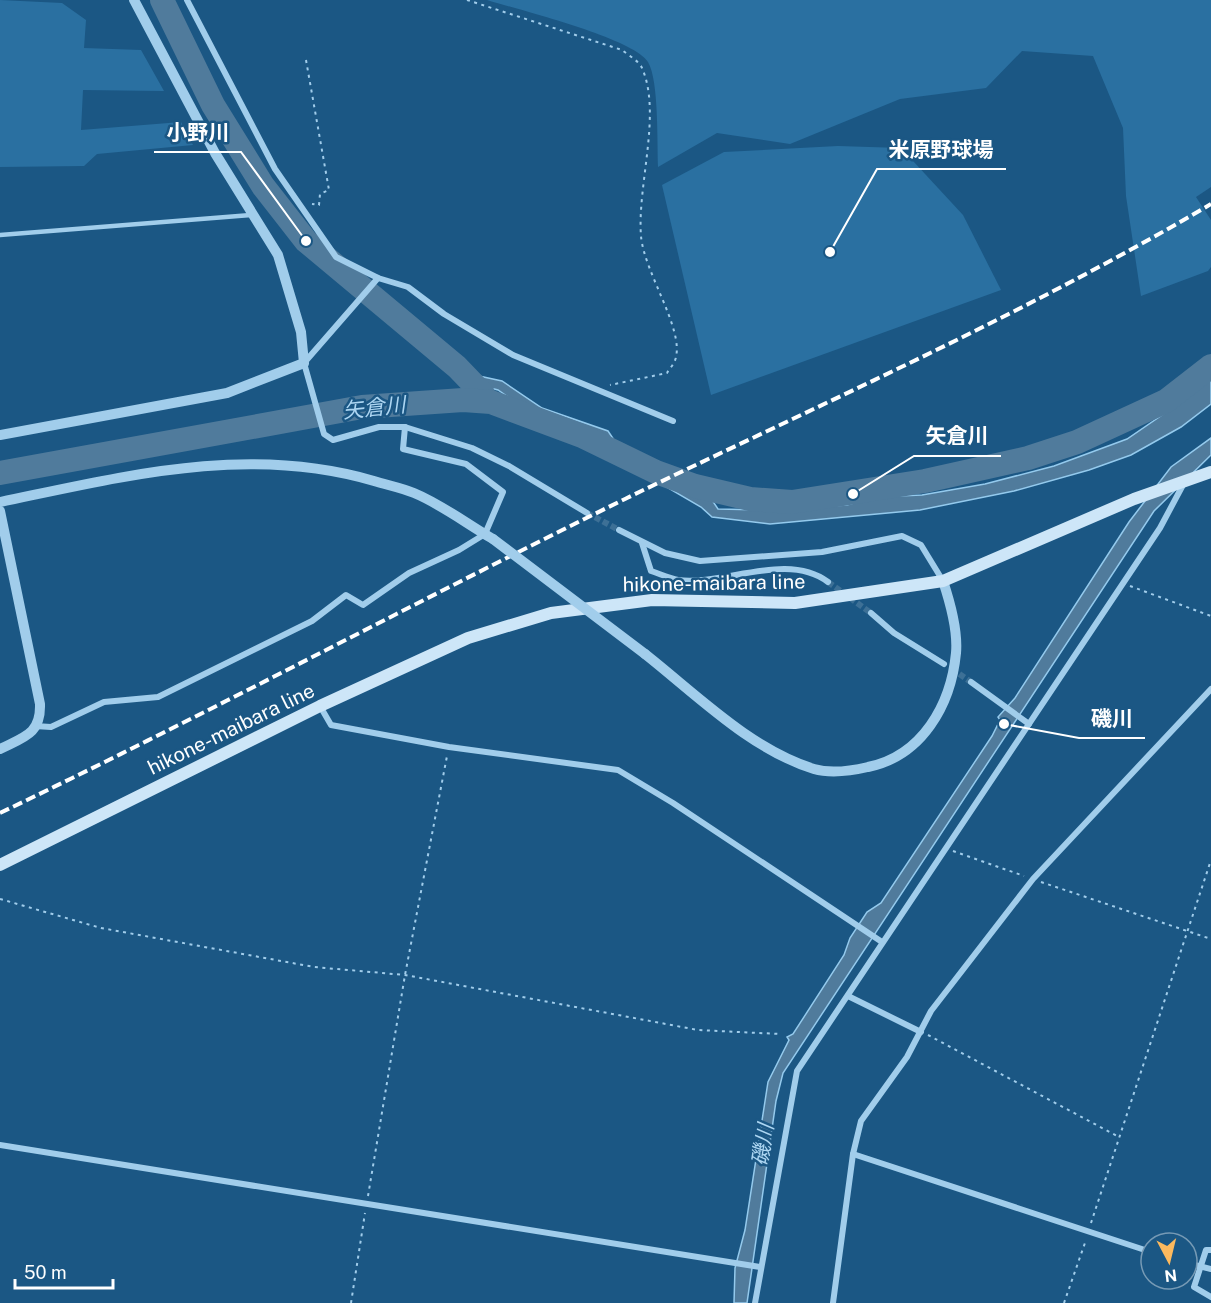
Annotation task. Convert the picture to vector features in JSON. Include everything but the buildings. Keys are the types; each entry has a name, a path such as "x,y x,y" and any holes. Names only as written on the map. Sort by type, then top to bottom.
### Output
{"main road":[{"name":"hikone-maibara line","path":"0,865 320,706 468,638 551,613 652,600 795,603 943,581 1134,499 1211,472"}],"street":[{"path":"134,0 214,153 278,255 301,332 304,363 324,434 333,440 379,427 405,427 472,448 509,466 586,513"},
{"path":"187,0 275,169 336,257 378,278 408,287 444,314 513,355 673,421"},
{"path":"0,435 227,393 304,363 378,278"},
{"path":"35,726 51,727 104,702 158,697 312,621 345,595 363,604 409,573 489,536 503,492 466,464 403,449 405,427"},
{"path":"0,502 106,480 211,464 274,462 339,471 414,493 489,536 742,731 783,756 816,770 849,771 881,765 909,750 929,729 945,703 956,652 948,596 943,581 921,545 902,536 813,553 700,561 684,559 642,543 619,530"},
{"path":"755,1303 758,1267 797,1071 848,996 879,941 1029,724 1160,528 1186,480"},
{"path":"0,511 40,704 40,719 31,732 0,749"},
{"path":"642,543 651,571 679,580 796,568 818,575 828,582"},
{"path":"871,613 894,633 944,664"},
{"path":"971,682 1029,724"},
{"path":"833,1303 853,1154 861,1121 907,1057 931,1011 1033,879 1211,690"},
{"path":"320,706 331,725 448,747 618,770 673,803 879,941"},
{"path":"848,996 921,1032"},
{"path":"0,1145 758,1267"},
{"path":"853,1154 1139,1248"},
{"path":"1211,1250 1206,1250 1194,1287 1211,1297"},
{"path":"1200,1267 1211,1269"}],"lane":[{"path":"0,235 251,215"}],"path":[{"path":"468,0 622,50 642,66 648,92 647,148 640,220 643,255 676,338 676,358 667,373 593,388"},
{"path":"306,60 329,190 320,194 319,205"},
{"path":"1122,583 1211,616"},
{"path":"351,1303 405,975 448,747"},
{"path":"945,847 1211,939"},
{"path":"1065,1303 1211,860"},
{"path":"0,898 101,928 314,967 405,975 698,1030 780,1034"},
{"path":"921,1032 1119,1137"}],"shaded area":[{"path":"0,0 62,3 86,20 84,48 141,50 164,91 83,90 81,130 181,122 193,145 97,154 84,166 0,167"},
{"path":"487,0 1211,0 1211,187 1196,197 1211,220 1211,267 1208,271 1141,296 1126,196 1123,128 1093,56 1022,51 986,88 900,99 790,144 717,133 658,167 656,97 652,71 648,62 638,53 599,34"},
{"path":"838,146 901,148 963,215 1001,290 711,395 662,185 724,152"}],"water":[{"path":"456,371 502,381 542,408 608,431 616,443 634,451 645,463 708,494 718,509 769,510 847,505 874,497 922,495 985,484 1054,466 1127,439 1184,400 1211,376 1211,404 1181,427 1131,455 1089,470 1014,491 920,510 770,524 712,517 701,507 608,453 594,438 537,417 498,390 459,380"},
{"path":"1211,438 1211,455 1154,511 783,1073 776,1101 747,1303 734,1303 735,1268 745,1230 768,1082 789,1040 787,1037 793,1034 844,955 850,938 867,912 881,903 992,736 1000,720 998,717 1015,698 1129,522 1171,467"}],"waterway":[{"path":"162,0 213,105 263,186 306,241 457,367 483,394"},
{"name":"矢倉川","path":"0,473 362,407 463,400 491,402 582,436 656,472 695,486 750,499 792,502 925,481 1028,458 1077,442 1166,401 1211,366"}],"tunnel":[{"path":"587,513 619,530"},
{"path":"828,582 871,613"},
{"path":"952,669 971,682"}],"railway":[{"path":"0,813 627,498 995,321 1140,245 1211,204"}],"place":[{"name":"小野川","path":"306,241"},
{"name":"米原野球場","path":"830,252"},
{"name":"矢倉川","path":"853,494"},
{"name":"磯川","path":"1004,724"}]}
